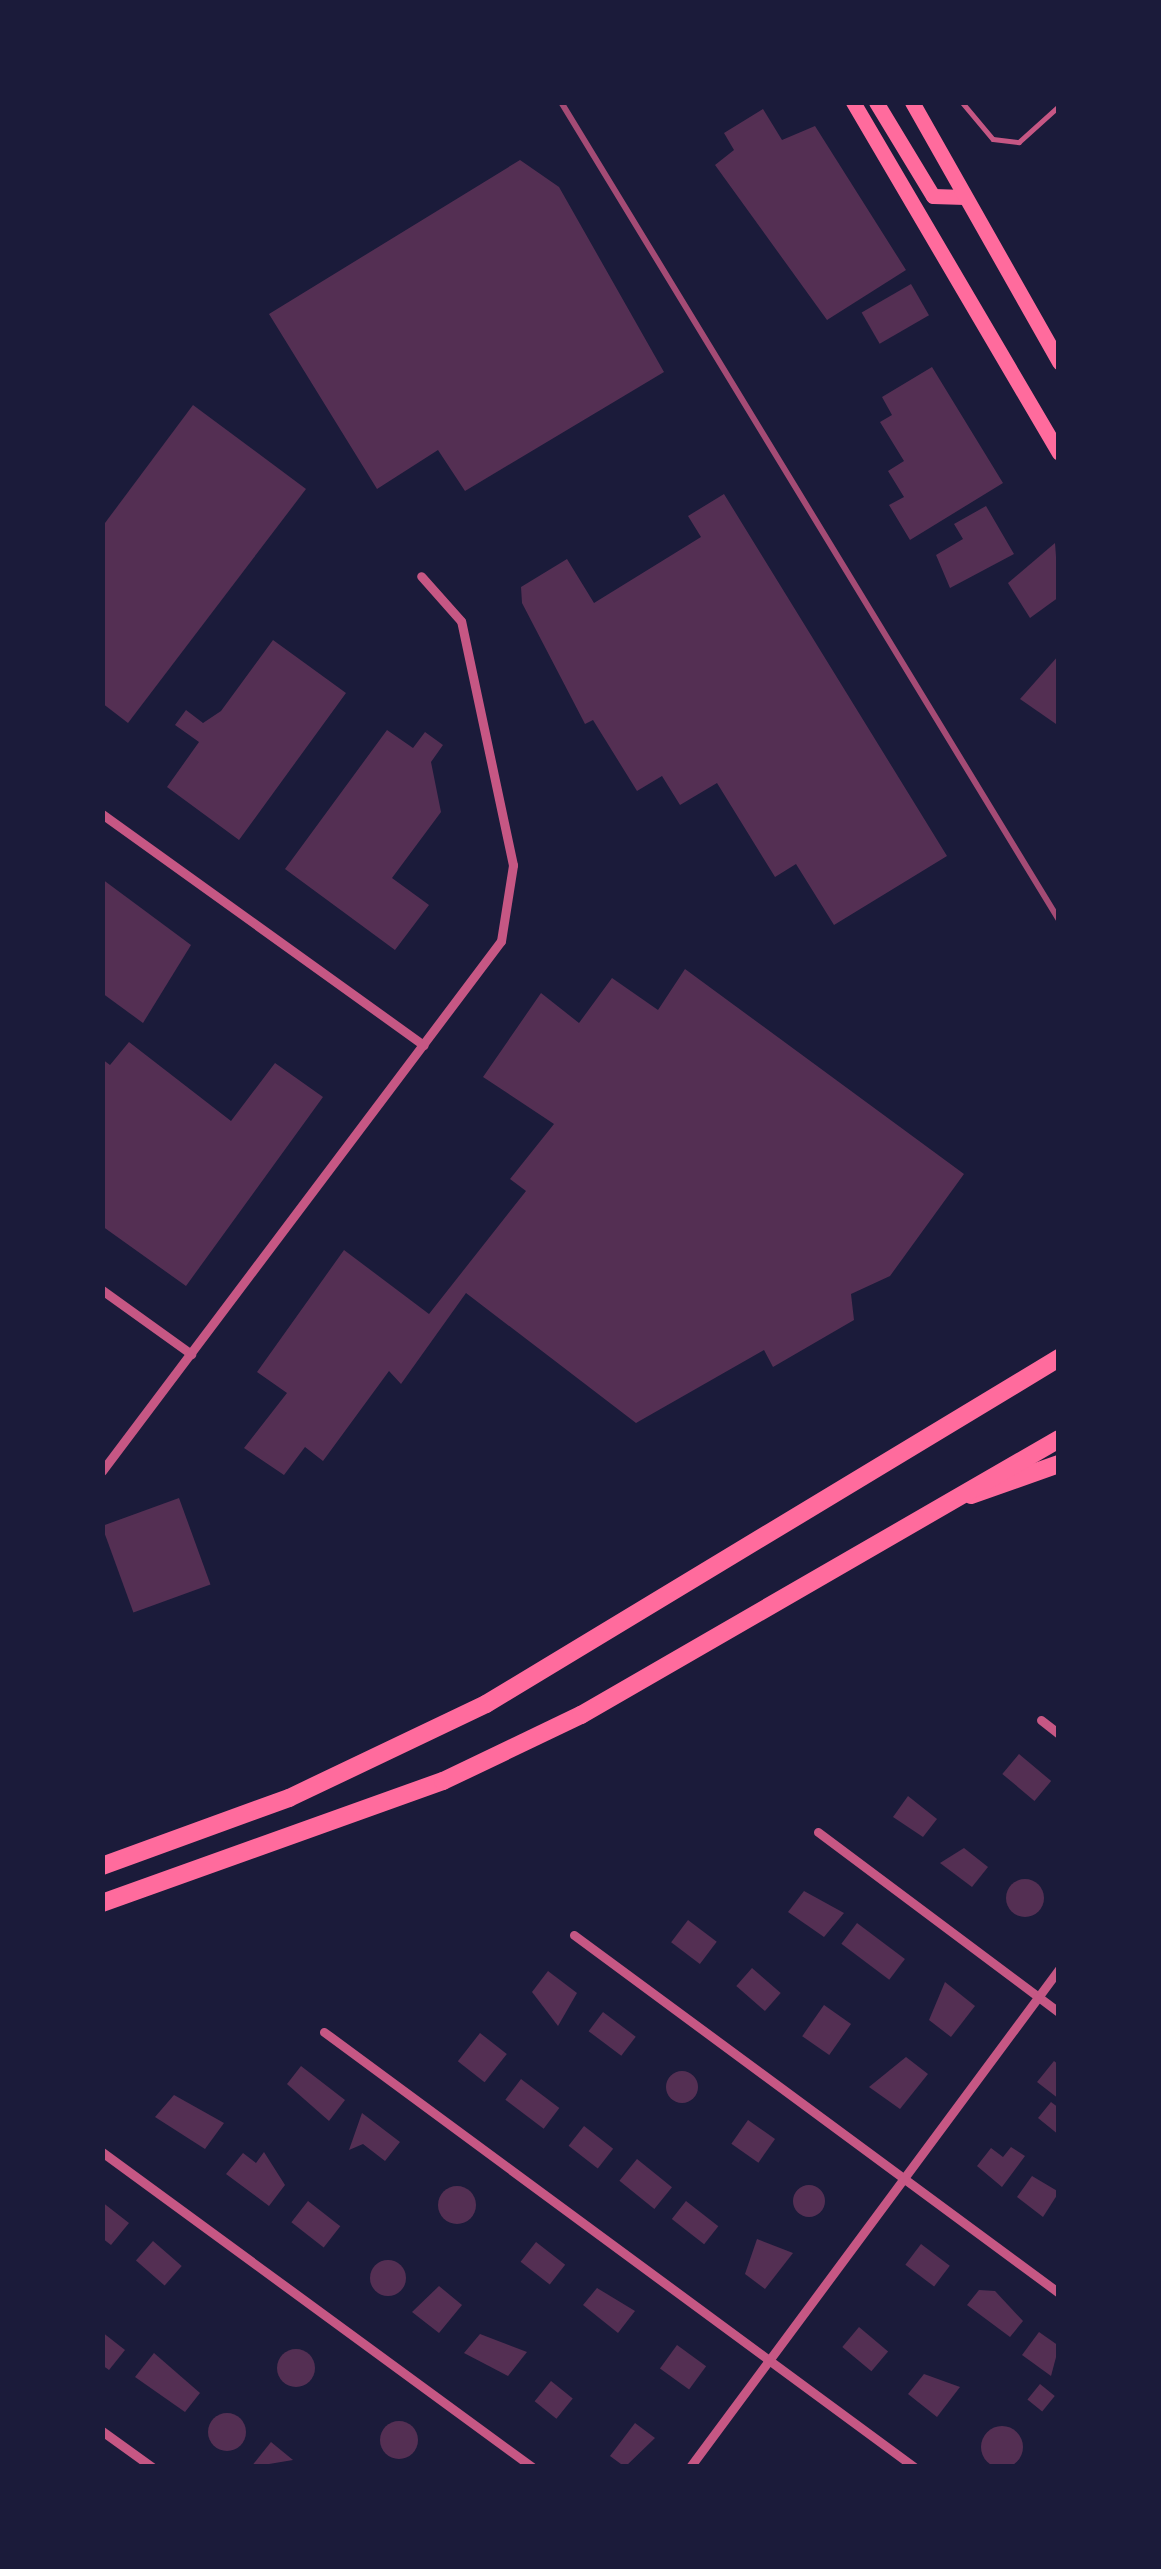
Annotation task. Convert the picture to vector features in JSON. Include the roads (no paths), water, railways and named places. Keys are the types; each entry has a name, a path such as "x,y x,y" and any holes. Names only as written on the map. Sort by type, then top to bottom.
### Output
{"highway":[{"path":"102,1866 289,1798 507,1693 882,1455 1059,1358"},
{"path":"102,1903 463,1772 1059,1439"},
{"path":"916,1515 1059,1464"}],"main road":[{"path":"853,102 1059,453"},
{"path":"876,102 933,196 965,197"},
{"path":"912,102 1059,362"}],"street":[{"path":"102,1471 501,941 513,865 461,622 421,576"},
{"path":"102,814 424,1045"},
{"path":"102,1290 191,1354"},
{"path":"1041,1720 1059,1734"},
{"path":"818,1832 1059,2012"},
{"path":"574,1935 1059,2294"},
{"path":"690,2467 1059,1969"},
{"path":"323,2032 914,2467"},
{"path":"102,2152 532,2467"},
{"path":"102,2431 152,2467"}],"lane":[{"path":"962,102 993,139 1019,142 1059,106"}],"railway":[{"path":"561,102 1059,920"}]}
